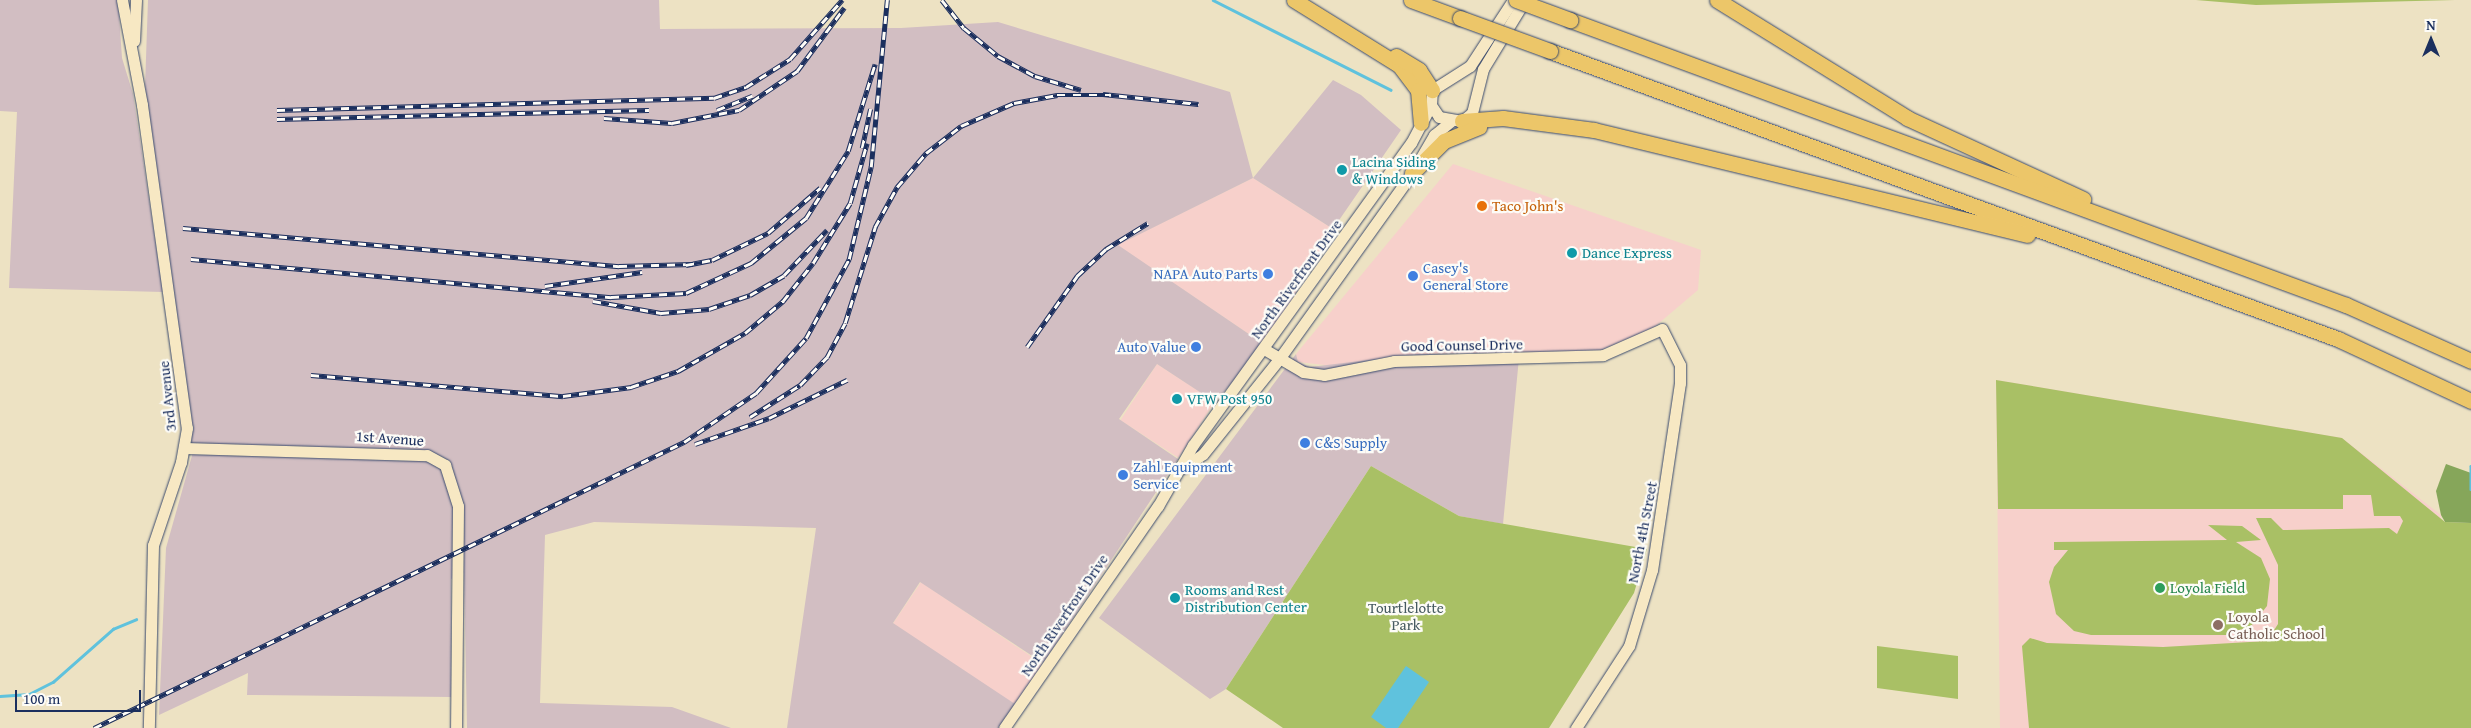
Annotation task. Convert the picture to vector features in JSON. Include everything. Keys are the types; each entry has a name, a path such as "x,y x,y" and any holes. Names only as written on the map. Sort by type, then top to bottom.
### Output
{"highway":[{"path":"1294,0 1381,50 1413,64 1432,97"},
{"path":"1410,0 2198,286 2388,359 2471,401"},
{"path":"1514,0 2363,312 2471,361"},
{"path":"1717,0 1907,118 2170,241"},
{"path":"1381,50 1414,82 1421,123"},
{"path":"1456,122 1503,118 1594,130 1954,214 2198,286"},
{"path":"1412,173 1444,141 1463,131 1536,122"}],"street":[{"name":"3rd Avenue","path":"122,0 134,58 184,398 185,448 153,545 149,728"},
{"name":"3rd Avenue","path":"134,58 136,0"},
{"path":"1456,122 1439,117 1432,97 1473,63 1514,0"},
{"name":"North Riverfront Drive","path":"1182,469 1202,454 1279,359 1412,173 1434,135 1456,122 1476,106 1484,69 1526,0"},
{"name":"North Riverfront Drive","path":"1004,728 1182,469 1193,444 1264,349 1421,123 1432,97"},
{"name":"Good Counsel Drive","path":"1264,349 1279,359 1313,375 1394,361 1583,357 1630,346 1662,329"},
{"name":"North 4th Street","path":"1576,728 1629,646 1652,570 1680,383 1680,365 1662,329"},
{"name":"1st Avenue","path":"185,448 427,455 445,465 458,506 456,728"}],"shaded area":[{"path":"0,0 118,0 122,58 133,94 163,292 9,288 17,112 0,111"},
{"path":"148,0 659,0 660,29 901,28 998,22 1230,92 1253,178 1118,245 1265,345 1215,402 1157,364 1119,419 1178,459 1043,663 920,582 893,623 1015,704 999,728 787,728 816,528 594,522 545,535 540,703 672,707 731,728 467,728 464,573 451,579 451,697 247,695 248,673 159,715 166,548 193,452 145,87"},
{"path":"1333,80 1361,95 1401,130 1333,229 1253,178"},
{"path":"1453,164 1701,250 1698,290 1652,329 1599,351 1419,354 1334,366 1298,362 1296,354"},
{"path":"1253,178 1333,229 1265,345 1117,245"},
{"path":"1296,354 1298,362 1310,367 1419,354 1519,358 1503,524 1459,516 1371,466 1226,689 1210,699 1099,618"},
{"path":"1157,364 1215,402 1178,458 1121,420"},
{"name":"Loyola Catholic School","path":"1996,380 2342,438 2441,515 2427,728 2000,728"},
{"path":"921,582 1042,664 1014,705 893,623"}],"green space":[{"path":"2196,0 2455,0 2256,5"},
{"name":"Loyola Catholic School","path":"1996,380 2342,438 2445,522 2471,523 2471,728 2029,728 2022,646 2030,638 2047,643 2163,647 2267,641 2278,624 2278,565 2256,518 2271,518 2283,530 2389,528 2397,534 2403,521 2400,516 2374,516 2371,495 2343,495 2343,509 1998,509"},
{"path":"2446,464 2471,473 2471,523 2445,522 2441,515 2436,491"},
{"name":"Tourtlelotte Park","path":"1371,466 1459,516 1647,549 1634,593 1549,728 1283,728 1226,689"},
{"path":"2208,525 2242,526 2261,540 2236,542 2261,558 2270,579 2267,606 2251,626 2226,635 2091,635 2074,631 2056,614 2049,582 2054,567 2068,550 2054,550 2054,542 2227,540"},
{"path":"1877,646 1958,656 1958,699 1877,688"}],"water":[{"path":"1406,666 1429,682 1398,728 1386,728 1371,717"}],"waterway":[{"path":"1213,0 1391,90"},
{"path":"2471,466 2471,489"},
{"path":"0,696 29,694 53,682 113,629 136,619"}],"railway":[{"path":"277,110 714,98 746,87 790,59 842,0"},
{"path":"94,728 684,442 756,393 806,338 849,259 871,167 887,0"},
{"path":"942,0 964,28 998,56 1035,76 1081,90"},
{"path":"604,118 672,123 739,110 797,71 844,8"},
{"path":"191,259 611,297 686,293 751,263 806,218 848,151 875,64"},
{"path":"1103,94 1198,104"},
{"path":"750,417 800,385 827,357 845,323 875,227 897,187 926,153 961,126 1014,103 1057,95 1109,95"},
{"path":"717,110 752,96"},
{"path":"862,148 870,109"},
{"path":"277,119 649,110"},
{"path":"311,375 563,396 631,387 678,371 745,333 783,301 813,263 850,203 867,143"},
{"path":"686,265 712,260 768,233 820,188"},
{"path":"1027,347 1077,276 1106,249 1148,223"},
{"path":"183,228 619,266 693,264"},
{"path":"593,301 661,313 709,309 750,295 784,275 827,230"},
{"path":"545,286 642,272"},
{"path":"695,444 769,418 847,380"}],"place":[{"name":"Lacina Siding & Windows","path":"1342,170"},
{"name":"Taco John's","path":"1482,206"},
{"name":"Dance Express","path":"1572,253"},
{"name":"NAPA Auto Parts","path":"1268,274"},
{"name":"Casey's General Store","path":"1413,276"},
{"name":"Auto Value","path":"1196,347"},
{"name":"VFW Post 950","path":"1177,399"},
{"name":"C&S Supply","path":"1305,443"},
{"name":"Zahl Equipment Service","path":"1123,475"},
{"name":"Loyola Field","path":"2160,588"},
{"name":"Rooms and Rest Distribution Center","path":"1175,598"},
{"name":"Loyola Catholic School","path":"2218,625"}]}
